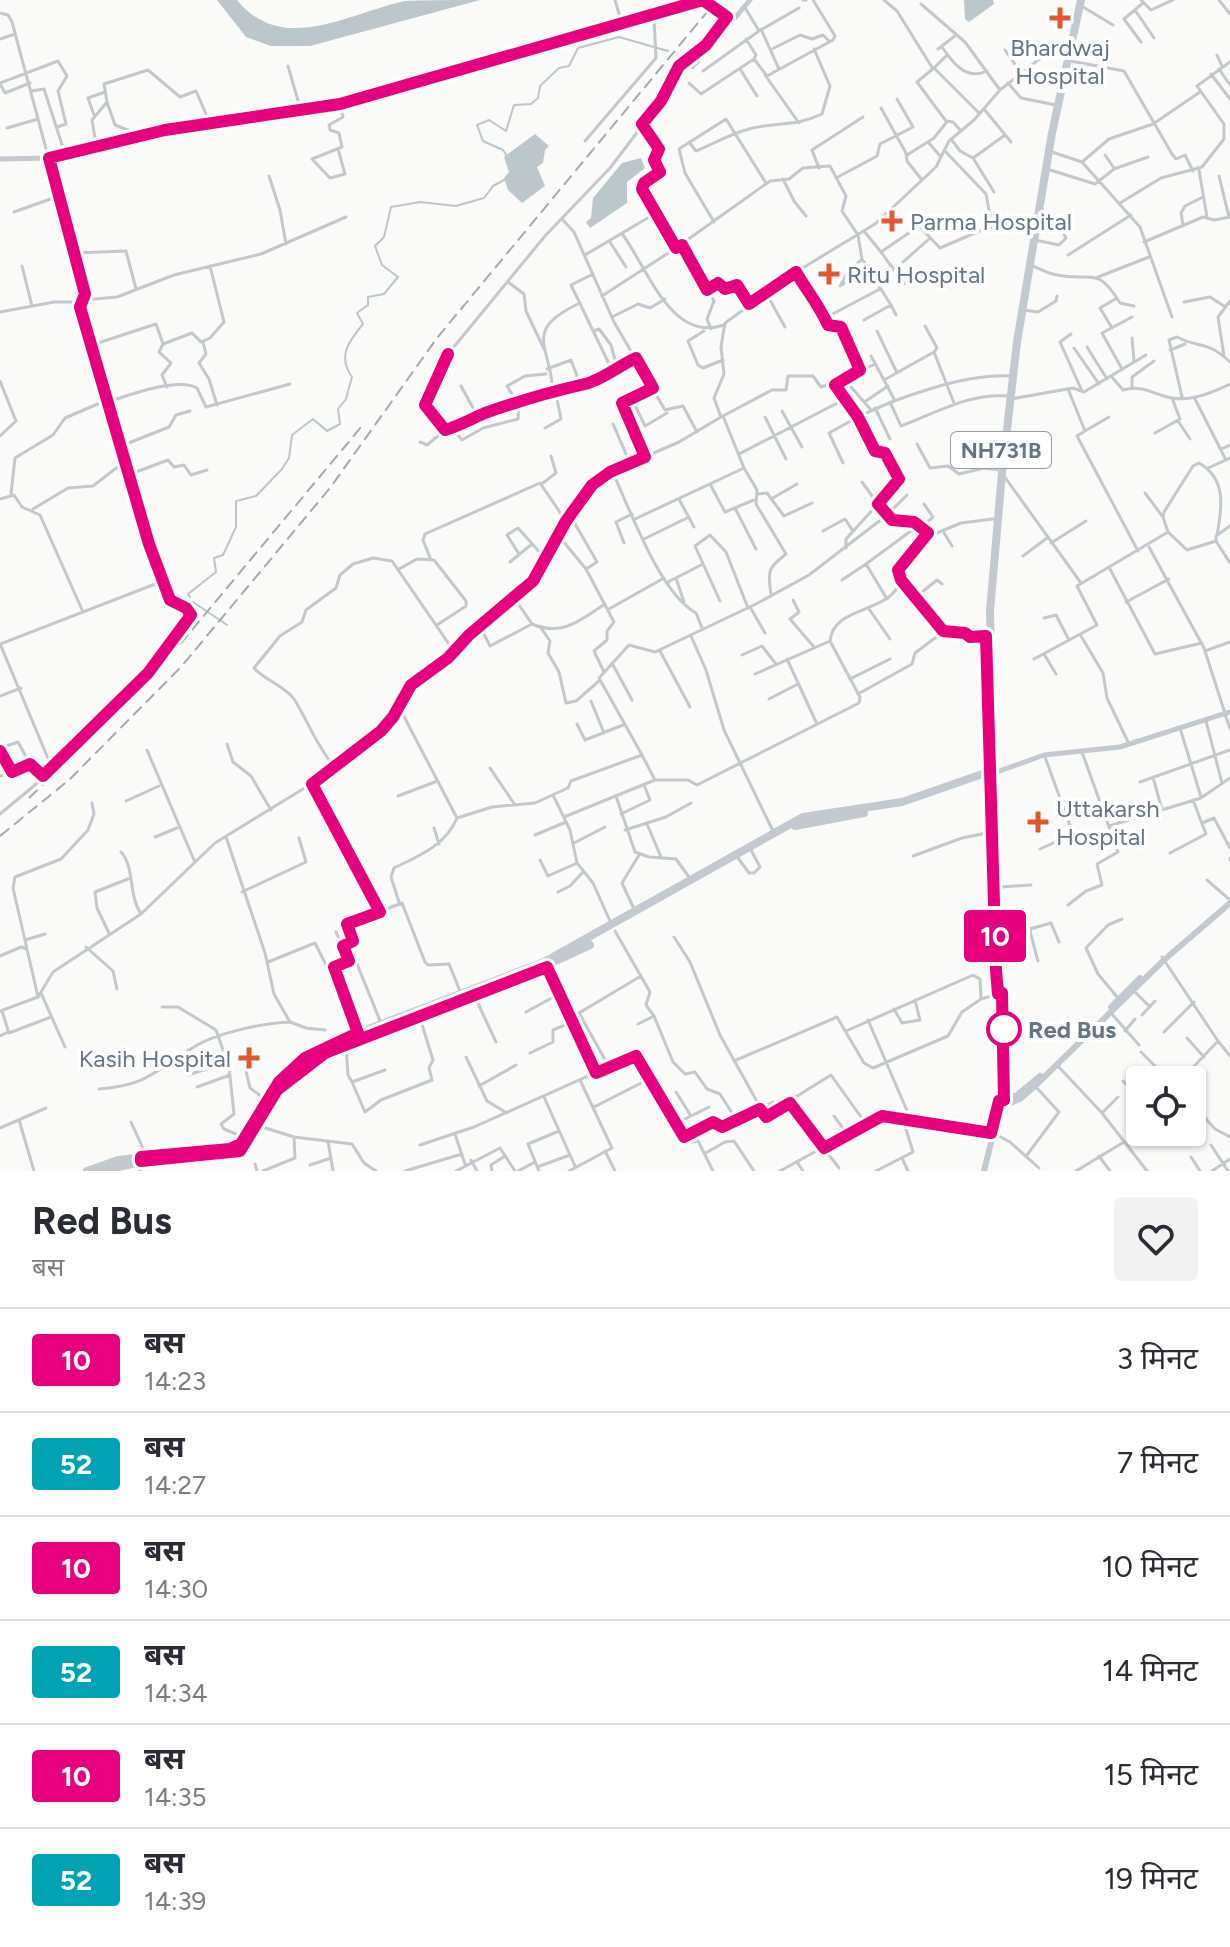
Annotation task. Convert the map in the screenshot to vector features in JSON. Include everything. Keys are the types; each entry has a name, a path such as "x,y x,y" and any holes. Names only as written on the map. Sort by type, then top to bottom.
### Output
{"highway":[{"name":"NH731B","path":"1008,398 1028,264 1080,2"},
{"name":"NH731B","path":"1033,237 1038,224 1052,133"},
{"name":"NH731B","path":"993,772 986,636 993,519 1009,376 1021,309"},
{"name":"NH731B","path":"993,772 990,611 1000,471"},
{"path":"252,1128 266,1100 305,1058 381,1023 544,962 614,929 635,912 773,831 803,817 830,810 902,802 993,772"},
{"path":"87,1171 230,1149 241,1144 290,1077 325,1053 547,967 751,850 812,820 909,805 993,772"},
{"path":"102,1171 142,1161"}],"main road":[{"path":"993,772 992,832 1000,993"},
{"path":"982,1171 1001,1104 1002,1078 993,772"},
{"path":"1001,1104 1020,1099 1035,1086 1119,999 1230,901"},
{"path":"1001,1104 1056,1065 1163,959"}],"street":[{"path":"615,0 622,24"},
{"path":"0,159 49,158 143,136 340,104 654,17 694,1 704,0 734,19 750,0"},
{"path":"765,75 835,36 813,0"},
{"path":"884,0 897,11 933,68 979,114"},
{"path":"1141,42 1124,19 1142,1 1151,10 1173,0"},
{"path":"1219,0 1230,14"},
{"path":"1080,2 1113,25"},
{"path":"921,4 956,35 1000,90"},
{"path":"744,6 772,49 779,69"},
{"path":"703,71 746,39 799,8"},
{"path":"1135,10 1154,38"},
{"path":"0,13 8,15 30,83 75,253 92,345 128,475 173,605 191,612 188,622 148,673 52,768 0,814"},
{"path":"585,141 656,58 658,47 654,17"},
{"path":"445,430 425,405 448,354 507,282 610,168 661,101 679,66 706,45 727,17"},
{"path":"0,39 15,34"},
{"path":"772,49 800,35 812,39 823,35 829,41"},
{"path":"956,35 940,48 965,72 975,75 987,71"},
{"path":"689,83 701,94 754,59 756,55 746,39"},
{"path":"689,142 696,151 735,133 782,124 800,124 824,111 830,88 814,49"},
{"path":"1005,50 1021,73"},
{"path":"723,360 703,368 698,365 688,341 709,329 724,325 796,272 864,231 936,167 951,139 1000,90 1048,52 1124,71 1152,125 1175,158 1185,155 1193,171"},
{"path":"947,55 917,82 947,122 954,123 961,131"},
{"path":"1217,55 1220,68 1230,85"},
{"path":"754,59 800,124"},
{"path":"0,102 3,93 0,84 26,71 60,62 67,76 58,91 66,124 57,127"},
{"path":"1120,203 1159,179 1199,169 1208,161 1225,134 1224,124 1200,92 1198,84 1230,63"},
{"path":"288,66 301,111"},
{"path":"740,69 757,96"},
{"path":"143,136 117,126 107,102 105,83 150,70 180,97 198,93 211,125"},
{"path":"1211,74 1230,99"},
{"path":"3,93 30,83"},
{"path":"1008,83 1021,98 1057,106"},
{"path":"31,91 44,89 65,154"},
{"path":"96,148 94,115 88,98 105,92"},
{"path":"1082,162 1109,139 1152,125 1200,92"},
{"path":"838,177 877,156 880,144 914,126 897,99"},
{"path":"94,115 107,102"},
{"path":"338,149 345,174 330,178 312,159 343,145 339,133 330,130 329,125 343,117 340,104"},
{"path":"881,108 907,155 907,161 922,180"},
{"path":"984,109 1011,142"},
{"path":"819,168 812,150 863,117"},
{"path":"7,128 38,119"},
{"path":"714,222 678,153 689,142 724,119 766,183"},
{"path":"907,155 942,132 947,122"},
{"path":"642,124 659,149 654,160 659,174 642,187 676,248"},
{"path":"973,158 1005,135"},
{"path":"951,139 960,151 973,158 994,192"},
{"path":"928,142 941,157"},
{"path":"944,150 986,194 992,227"},
{"path":"1050,151 1082,162 1131,215 1142,230 1172,317"},
{"path":"1105,155 1114,169"},
{"path":"1047,169 1089,184 1101,180 1114,169 1148,157"},
{"path":"602,296 682,245 773,179 783,179 803,168 830,166 846,196 842,211 858,235 862,259 896,315"},
{"path":"1199,169 1207,217"},
{"path":"269,176 282,215 286,244"},
{"path":"1144,242 1207,217 1230,217 1219,176"},
{"path":"783,179 806,216"},
{"path":"14,212 60,196"},
{"path":"1184,225 1181,213 1185,206 1203,197"},
{"path":"585,255 656,213"},
{"path":"1068,255 1131,215"},
{"path":"0,312 117,297 210,266 261,254 346,217"},
{"path":"562,219 574,232 612,317 667,413"},
{"path":"881,252 917,227 940,248 992,227 1059,245 1066,238 1061,229 1038,224"},
{"path":"864,231 904,284"},
{"path":"623,235 673,314 683,321 709,329"},
{"path":"903,262 929,239"},
{"path":"610,242 626,267"},
{"path":"682,245 714,301 707,319 709,329"},
{"path":"75,253 126,251 136,289"},
{"path":"1028,264 1058,276 1098,277 1149,257"},
{"path":"862,259 848,272 840,286 868,269"},
{"path":"22,266 32,306"},
{"path":"203,342 224,322 210,266"},
{"path":"796,272 809,295 819,303 830,327 841,327 860,371"},
{"path":"593,274 571,283 593,331 615,368"},
{"path":"1098,277 1120,303 1134,306"},
{"path":"507,282 524,294 526,311 544,349 561,419 545,428"},
{"path":"707,290 718,283 725,289 737,285 749,304"},
{"path":"825,318 880,289"},
{"path":"766,293 785,327"},
{"path":"1021,309 1040,311 1055,302 1057,296"},
{"path":"1184,302 1210,297 1224,306"},
{"path":"1112,328 1100,308 1117,298"},
{"path":"612,317 638,304 650,308 665,299"},
{"path":"1224,356 1218,317 1230,301"},
{"path":"544,349 548,321 580,303"},
{"path":"864,320 891,305"},
{"path":"1122,369 1102,333 1132,317"},
{"path":"92,345 156,324 163,344"},
{"path":"724,325 723,378 714,398 758,494"},
{"path":"884,380 934,352 937,348 925,326"},
{"path":"593,331 599,329 611,345 615,368"},
{"path":"877,331 897,373"},
{"path":"167,387 162,375 171,363 159,352 163,344 192,333 203,342 206,354 199,363 209,379 217,405"},
{"path":"1071,334 1060,342 1082,391"},
{"path":"1132,338 1134,361"},
{"path":"1182,397 1170,340 1178,338 1188,343 1208,344 1230,362"},
{"path":"1170,350 1188,343"},
{"path":"1087,347 1109,378 1123,390 1132,387 1172,398 1194,397 1230,384"},
{"path":"1074,348 1099,384"},
{"path":"934,352 954,403"},
{"path":"871,356 888,386 901,426 954,403 986,395 1008,398 1068,389 1082,391 1146,355"},
{"path":"420,442 427,445 445,430 580,384 636,358"},
{"path":"452,428 462,440 483,428 518,419 518,404 507,386 525,376 548,372 571,360 580,384"},
{"path":"1132,387 1132,377 1154,361"},
{"path":"8,1032 1,1011 39,995 51,974 86,947 141,914 194,861 226,837 312,784 381,731 411,685 448,658 453,650 533,581 566,521 592,485 612,471 697,432 772,390 786,390 788,376 813,376 819,386 835,385 875,364"},
{"path":"843,463 829,433 873,409 972,378 1009,376"},
{"path":"845,380 873,409 890,439"},
{"path":"0,381 16,421 0,436"},
{"path":"83,612 42,518 33,509 22,507 12,495 15,458 53,435 65,418 141,391 189,384 197,388 203,407 290,384"},
{"path":"835,385 858,417 875,451 885,453 899,479 844,542 846,548"},
{"path":"461,386 478,417"},
{"path":"866,401 888,386"},
{"path":"645,457 622,403 653,388"},
{"path":"1068,389 1085,431"},
{"path":"1194,397 1228,459 1207,468"},
{"path":"1155,433 1180,417 1172,398"},
{"path":"632,399 645,426 683,406 697,432"},
{"path":"739,454 845,399"},
{"path":"120,446 169,427 176,415 190,411"},
{"path":"782,411 802,447"},
{"path":"765,417 786,459"},
{"path":"1109,417 1077,436 1138,552"},
{"path":"1178,421 1190,439"},
{"path":"613,424 630,463"},
{"path":"917,444 930,468 948,466 959,474 984,468 1000,471 1081,583"},
{"path":"1221,449 1230,445"},
{"path":"436,626 466,603 431,560 423,540 425,534 543,483 556,473 551,456"},
{"path":"128,475 168,460 174,467 184,465 191,475 207,470"},
{"path":"33,509 68,488 93,486 124,462"},
{"path":"1163,517 1194,464 1199,463 1207,468 1221,492 1216,539 1230,563"},
{"path":"624,543 616,522 744,468"},
{"path":"612,471 664,578 696,613 702,629"},
{"path":"862,482 894,521 920,526 932,535 961,523 993,519"},
{"path":"543,483 566,521"},
{"path":"710,484 725,512 755,500 758,494 765,492 785,516 812,503"},
{"path":"771,499 797,484"},
{"path":"1145,493 1163,517 1168,532 1185,550 1216,539 1230,526"},
{"path":"0,499 12,495"},
{"path":"541,628 550,641 548,653 559,672 566,703 576,701 632,644 649,652 660,650 749,608 846,548 907,495"},
{"path":"679,498 694,527"},
{"path":"755,500 786,554 773,563 768,577 771,596"},
{"path":"842,580 933,517 924,504"},
{"path":"735,508 756,549"},
{"path":"570,515 597,562 586,569"},
{"path":"644,539 689,517"},
{"path":"823,531 845,519 853,531"},
{"path":"1051,543 1086,521"},
{"path":"519,554 508,533 521,528 545,559"},
{"path":"943,531 952,546"},
{"path":"1034,659 1097,625 1077,586 1168,532"},
{"path":"928,533 898,570 901,580 944,631"},
{"path":"558,535 586,569 609,609 614,624 607,631 607,640 594,653 604,672"},
{"path":"720,601 695,546 711,536 726,552 749,608 765,633"},
{"path":"1023,556 1047,538"},
{"path":"510,562 533,543"},
{"path":"1148,546 1202,643 1228,713 1230,729"},
{"path":"334,766 323,753 315,733 291,695 254,668 280,636 302,622 306,610 336,588 340,575 353,564 373,558 392,561 453,650"},
{"path":"399,569 417,559 431,560"},
{"path":"668,582 703,564"},
{"path":"866,564 887,599"},
{"path":"1109,568 1155,654 1202,643"},
{"path":"609,609 664,578"},
{"path":"676,578 684,602"},
{"path":"1126,602 1169,579"},
{"path":"535,835 655,780 688,780 697,785 859,703 858,694 830,641 837,622 887,599 898,591 901,580"},
{"path":"916,597 937,580 942,584"},
{"path":"52,768 0,643 163,581"},
{"path":"515,599 532,624 541,628 567,628 606,604"},
{"path":"793,600 799,612 790,619 814,647"},
{"path":"869,609 890,639"},
{"path":"1044,618 1055,614 1069,640"},
{"path":"480,626 490,646 532,624"},
{"path":"858,694 912,664 915,653 944,631 965,633 970,637 986,636"},
{"path":"1081,634 1103,673 1102,684 1129,744"},
{"path":"691,636 706,670 724,730 773,831"},
{"path":"755,674 830,641"},
{"path":"1205,651 1230,642"},
{"path":"742,655 762,646 776,664"},
{"path":"660,650 690,707"},
{"path":"1044,654 1056,674"},
{"path":"787,659 817,724"},
{"path":"850,679 890,659"},
{"path":"612,663 632,700"},
{"path":"599,681 655,780"},
{"path":"769,699 799,684"},
{"path":"0,696 21,688"},
{"path":"591,701 604,733"},
{"path":"399,707 457,818 452,831 439,844 394,868 391,877 425,962 428,965 449,964 462,995"},
{"path":"993,772 1044,755 1129,744 1228,713"},
{"path":"1206,720 1222,783"},
{"path":"577,724 584,740 623,725"},
{"path":"1180,728 1201,798"},
{"path":"12,772 0,750 18,742 30,764 43,776"},
{"path":"227,744 233,762 251,776 271,810"},
{"path":"147,750 194,861"},
{"path":"1140,782 1230,750"},
{"path":"1068,905 1103,884 1097,864 1118,852 1082,752"},
{"path":"457,818 492,807 535,803 568,788 571,781 642,755"},
{"path":"1040,849 1073,834 1044,755"},
{"path":"0,776 30,764"},
{"path":"490,768 515,805"},
{"path":"1153,777 1162,810"},
{"path":"1109,826 1201,798 1230,778"},
{"path":"398,796 437,781"},
{"path":"312,784 380,912"},
{"path":"621,814 650,800 644,785"},
{"path":"126,801 161,786"},
{"path":"553,795 574,843 577,863 593,883 614,929 649,990 646,1005 654,1016 673,1062 685,1074 695,1072 707,1089 720,1094 737,1121"},
{"path":"616,796 625,830 639,855"},
{"path":"1170,853 1206,834 1193,800"},
{"path":"65,1047 39,995 13,888 15,877 61,859 88,830 94,814 92,803"},
{"path":"625,830 647,824 691,803"},
{"path":"1202,823 1214,818 1230,848"},
{"path":"647,824 662,857"},
{"path":"155,837 179,827"},
{"path":"574,843 605,827"},
{"path":"434,828 439,844"},
{"path":"913,856 962,838 992,832"},
{"path":"226,837 267,962 274,994 290,1022"},
{"path":"242,892 306,862 299,838"},
{"path":"738,858 749,873 754,873 760,867 751,850"},
{"path":"121,852 128,863 128,879 141,914"},
{"path":"639,855 676,859 691,879"},
{"path":"635,912 622,885 639,855"},
{"path":"540,860 548,876 577,863"},
{"path":"558,892 570,886 583,872"},
{"path":"109,933 97,908 95,892 128,879"},
{"path":"1207,880 1230,901"},
{"path":"997,887 1031,885"},
{"path":"343,946 353,941 347,924 399,902"},
{"path":"998,921 1026,919 1038,961"},
{"path":"1119,999 1098,974 1086,948 1108,925 1122,919"},
{"path":"1030,929 1051,923 1059,942"},
{"path":"336,932 349,961"},
{"path":"25,940 45,934"},
{"path":"674,937 690,962 734,1061 766,1117 831,1075 866,1124"},
{"path":"267,962 316,943 327,968 355,959 381,1023"},
{"path":"0,956 21,947 27,949"},
{"path":"86,947 113,971 117,989"},
{"path":"1163,959 1230,1056"},
{"path":"334,967 358,1033"},
{"path":"547,967 596,1073"},
{"path":"846,1031 977,975 981,999"},
{"path":"609,1067 579,1013 641,976"},
{"path":"1134,991 1150,1007"},
{"path":"734,1061 836,1017 868,1068 948,1036 962,1012 981,999 1000,993"},
{"path":"526,1012 559,994"},
{"path":"474,995 496,1042"},
{"path":"894,1009 902,1023 920,1020 915,1000"},
{"path":"1142,1015 1155,1001"},
{"path":"1164,1032 1194,1002"},
{"path":"162,1007 182,1009 214,1027 228,1062 234,1114 221,1124 241,1137 252,1128 352,1144 364,1163 376,1171"},
{"path":"1111,1013 1139,1045"},
{"path":"346,1043 348,1075 365,1112 381,1100 432,1080 429,1068 433,1060 419,1015"},
{"path":"638,1024 654,1016"},
{"path":"0,1036 51,1017"},
{"path":"1125,1031 1135,1019"},
{"path":"868,1020 911,1120"},
{"path":"99,1089 129,1086 169,1067 201,1043 243,1028 290,1022 325,1030"},
{"path":"530,1053 554,1041 553,1030 572,1022"},
{"path":"1187,1038 1204,1057"},
{"path":"1195,1066 1218,1041"},
{"path":"1141,1052 1155,1066"},
{"path":"204,1062 225,1054"},
{"path":"420,1145 507,1113 635,1055 688,1144 698,1141 713,1171"},
{"path":"466,1057 488,1103 507,1113"},
{"path":"243,1058 250,1087 266,1100"},
{"path":"188,1075 228,1062"},
{"path":"479,1086 516,1065"},
{"path":"1056,1065 1102,1113 1145,1170"},
{"path":"352,1082 385,1070"},
{"path":"197,1087 230,1075"},
{"path":"594,1107 649,1079"},
{"path":"569,1171 612,1148 580,1080"},
{"path":"1123,1081 1126,1084"},
{"path":"1027,1155 1059,1111 1035,1086"},
{"path":"676,1092 691,1116"},
{"path":"544,1097 576,1167"},
{"path":"1102,1113 1118,1097"},
{"path":"684,1137 713,1122 720,1127 737,1121 773,1102"},
{"path":"790,1103 839,1168"},
{"path":"677,1123 709,1107"},
{"path":"0,1128 46,1108"},
{"path":"834,1116 848,1135"},
{"path":"781,1171 880,1116 993,1134 1027,1155 1039,1168"},
{"path":"876,1171 913,1152 903,1119"},
{"path":"1206,1119 1215,1129 1230,1137"},
{"path":"19,1120 34,1171"},
{"path":"131,1122 142,1161"},
{"path":"559,1131 529,1143 538,1169 570,1155"},
{"path":"455,1134 465,1164"},
{"path":"263,1171 295,1158 294,1137"},
{"path":"328,1141 333,1171"},
{"path":"704,1154 725,1142 734,1141 754,1171"},
{"path":"1076,1171 1125,1142"},
{"path":"1211,1145 1228,1171"},
{"path":"456,1171 471,1160 499,1148 509,1168 517,1171 535,1162"},
{"path":"605,1151 615,1171"},
{"path":"405,1171 462,1154"},
{"path":"492,1171 491,1165 505,1156"},
{"path":"1099,1156 1110,1171"},
{"path":"1191,1157 1200,1171"},
{"path":"310,1165 331,1158"},
{"path":"902,1158 908,1171"},
{"path":"1212,1171 1230,1159"},
{"path":"471,1160 477,1171"},
{"path":"797,1162 803,1171"},
{"path":"255,1164 257,1171"}],"shaded area":[{"path":"217,0 237,0 255,17 274,25 295,28 339,21 405,1 480,0 310,46 271,46 246,37"},
{"path":"964,0 993,0 994,4 969,22 965,19"},
{"path":"535,134 549,146 545,150 543,163 537,167 545,186 522,203 508,190 504,178 509,172 504,157"},
{"path":"641,158 645,168 627,182 627,203 590,228 586,222 591,218 593,198 622,163"}],"waterway":[{"path":"507,156 503,150 483,141 477,125 489,120 506,131 514,105 531,104 538,98 540,86 559,68 569,66 578,48 619,37 668,51"},
{"path":"684,65 693,68 699,62"},
{"path":"190,597 188,594 216,572 214,558 223,555 236,527 236,501 256,496 282,469 289,458 292,435 313,419 327,431 340,424 338,409 346,399 352,377 345,355 353,336 363,324 357,313 368,305 368,297 384,294 398,277 382,265 375,246 384,237 391,207 420,202 456,206 484,198 493,186 504,180"},
{"path":"193,602 227,625"}],"railway":[{"path":"0,836 69,780 181,667 330,488 437,338 717,0"},
{"path":"29,798 146,685 362,426"}],"bus line":[{"name":"10","path":"0,751 12,772 28,763 43,776 148,673 191,615 186,608 173,605 166,594 149,544 79,304 85,294 49,158 165,130 340,104 431,81 703,0 727,17 706,45 679,66 661,101 642,124 659,149 654,160 660,172 644,183 642,189 676,248 682,245 707,290 718,283 725,289 737,285 749,304 796,272 809,295 819,303 828,325 840,325 860,372 835,385 858,417 875,451 885,453 899,479 878,504 892,520 914,522 928,533 917,541 898,570 901,580 943,631 965,633 970,637 986,636 996,970 998,994 1002,993 1006,1067 1004,1100 999,1101 991,1133 882,1116 824,1148 790,1103 766,1117 760,1109 722,1127 713,1122 684,1137 636,1056 596,1073 547,967 370,1034 306,1064 277,1090 240,1151 141,1161 141,1157 230,1149 241,1144 279,1082 305,1058 358,1033 334,967 349,961 343,946 353,941 346,925 380,912 312,784 381,731 393,717 411,685 448,658 469,635 520,595 533,581 580,498 592,485 610,472 645,457 638,447 622,403 653,388 636,358 585,384 573,384 556,394 554,392 550,396 486,413 445,430 425,405 448,354"}],"place":[{"name":"Bhardwaj Hospital","path":"1060,18"},
{"name":"Parma Hospital","path":"892,221"},
{"name":"Ritu Hospital","path":"829,274"},
{"name":"Uttakarsh Hospital","path":"1038,822"},
{"name":"Red Bus","path":"1004,1029"},
{"name":"Kasih Hospital","path":"249,1058"}]}
